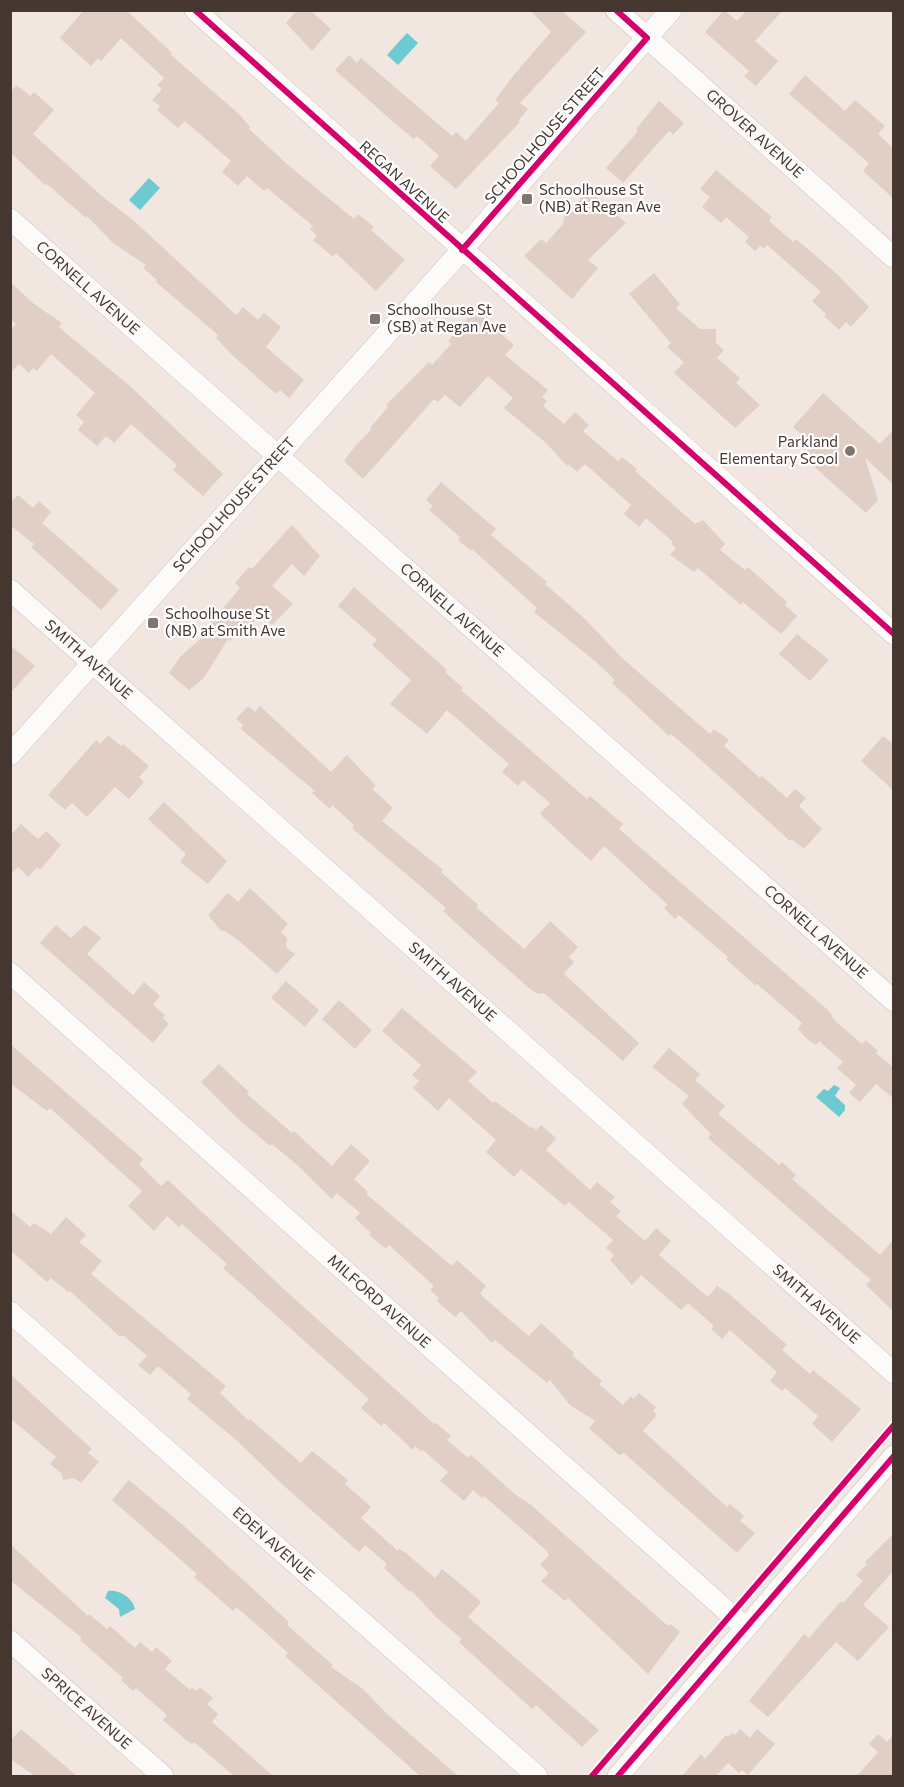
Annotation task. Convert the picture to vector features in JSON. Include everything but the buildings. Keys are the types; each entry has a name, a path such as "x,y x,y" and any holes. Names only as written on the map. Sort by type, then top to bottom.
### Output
{"street":[{"name":"REGAN AVENUE","path":"195,10 894,634"},
{"name":"GROVER AVENUE","path":"616,10 893,257"},
{"name":"SCHOOLHOUSE STREET","path":"10,755 94,664 277,455 462,250 671,10"},
{"name":"CORNELL AVENUE","path":"10,219 894,1001"},
{"name":"SMITH AVENUE","path":"10,590 894,1373"},
{"name":"MILFORD AVENUE","path":"10,973 746,1628"},
{"name":"EDEN AVENUE","path":"10,1312 537,1776"},
{"path":"618,1776 894,1456"},
{"name":"SPRICE AVENUE","path":"10,1641 163,1776"}],"water":[{"path":"407,33 418,43 398,65 387,55"},
{"path":"149,178 160,188 140,210 129,200"},
{"path":"834,1085 840,1088 835,1096 845,1105 845,1110 839,1117 816,1097 824,1089 828,1091"},
{"path":"108,1591 117,1591 125,1595 135,1609 120,1617 119,1609 105,1598"}],"cycle path":[{"path":"195,10 894,634"},
{"path":"462,250 647,38 616,10"},
{"path":"592,1776 894,1425"},
{"path":"618,1776 894,1456"}],"place":[{"name":"Schoolhouse St (NB) at Regan Ave","path":"527,199"},
{"name":"Schoolhouse St (SB) at Regan Ave","path":"375,319"},
{"name":"Parkland Elementary Scool","path":"850,451"},
{"name":"Schoolhouse St (NB) at Smith Ave","path":"153,623"}]}
